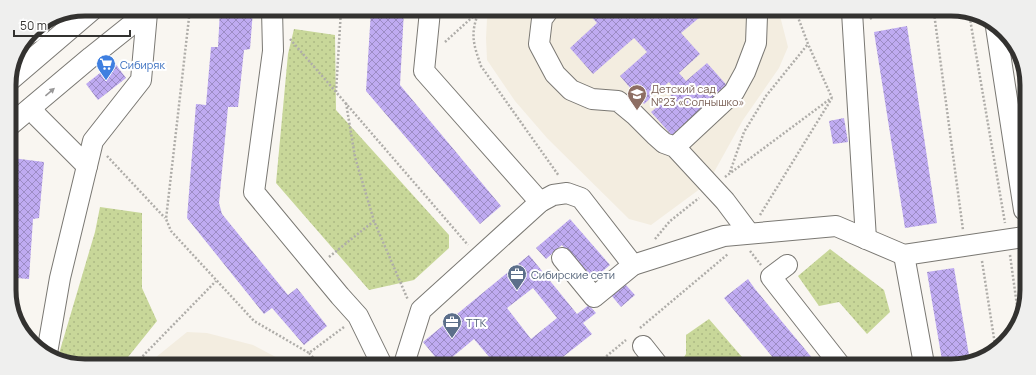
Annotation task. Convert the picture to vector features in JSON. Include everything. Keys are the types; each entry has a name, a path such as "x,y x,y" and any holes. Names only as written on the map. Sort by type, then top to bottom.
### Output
{"main road":[{"path":"17,73 84,16"}],"street":[{"path":"16,120 90,57 143,16"},
{"path":"48,348 60,278 94,141 141,80 148,16"},
{"path":"273,16 273,51 254,192 358,316 380,359"},
{"path":"429,16 424,71 540,202"},
{"path":"544,16 542,19 539,44 555,74 571,90 592,99 618,101 664,143 675,147 725,201 749,233"},
{"path":"675,147 734,92 745,72 756,43 757,16"},
{"path":"852,16 866,239"},
{"path":"997,33 1020,184"},
{"path":"31,108 87,166"},
{"path":"406,359 419,315 540,202 553,195 567,193 581,198 633,265"},
{"path":"562,258 594,297 633,265 724,236 836,226 904,255 1016,238"},
{"path":"904,255 923,359"},
{"path":"787,265 771,278 835,359"},
{"path":"637,338 653,359"}],"path":[{"path":"166,219 189,16"},
{"path":"275,16 336,92 479,258"},
{"path":"336,92 341,16"},
{"path":"425,60 473,16"},
{"path":"477,16 473,26 474,46 481,66 561,179 567,193"},
{"path":"771,278 743,242 832,98 798,16"},
{"path":"934,16 964,232"},
{"path":"970,19 1016,238 1018,302"},
{"path":"730,173 744,132 766,96 808,44"},
{"path":"346,103 355,157 374,220 406,297 419,315"},
{"path":"94,141 166,219 171,231 254,321 309,353 314,359"},
{"path":"317,267 374,220"},
{"path":"979,244 995,343"},
{"path":"605,359 637,338 730,252"},
{"path":"140,359 216,281"},
{"path":"309,353 358,316"}],"shaded area":[{"name":"Детский сад №23 «Солнышко»","path":"489,16 780,16 788,47 779,68 743,120 708,183 651,225 629,219 547,138 515,101 487,60 487,19"},
{"path":"187,332 207,333 253,345 279,359 154,359"}],"green space":[{"path":"294,29 335,35 336,110 449,235 449,248 414,280 369,290 276,183 288,54"},
{"path":"100,207 142,213 142,288 157,321 126,359 85,359 59,354 95,232"},
{"path":"830,249 884,290 890,312 867,334 839,302 819,306 798,276"},
{"path":"709,319 744,359 683,359 686,354 686,335"}],"building":[{"path":"220,16 253,16 250,49 244,50 238,107 228,107 219,203 222,214 288,295 297,288 327,326 304,345 272,308 264,314 187,218 196,104 206,105 211,47 218,47"},
{"path":"371,16 404,16 400,85 501,206 480,224 366,91"},
{"path":"591,16 701,16 681,33 700,54 679,73 686,81 707,63 731,90 675,139 651,112 676,91 669,82 644,104 620,76 647,52 634,38 593,74 570,48 597,23"},
{"path":"907,26 937,223 905,228 874,32"},
{"name":"Сибиряк","path":"114,62 126,78 98,100 86,84"},
{"path":"844,118 848,142 833,144 829,121"},
{"path":"16,158 44,162 39,218 33,219 29,279 16,278"},
{"path":"570,219 610,265 592,280 562,245 546,259 536,248"},
{"path":"529,255 577,314 589,305 596,313 583,323 592,334 560,359 489,359 490,358 474,339 450,359 437,359 423,342","holes":["533,288 557,318 531,339 507,308"]},
{"path":"954,268 969,357 942,359 927,272"},
{"path":"748,279 813,359 774,359 724,298"},
{"path":"625,284 635,295 621,307 611,295"}],"place":[{"name":"Сибиряк","path":"106,81"},
{"name":"Детский сад №23 «Солнышко»","path":"637,111"},
{"name":"Сибирские сети","path":"517,291"},
{"name":"ТТК","path":"452,339"}]}
